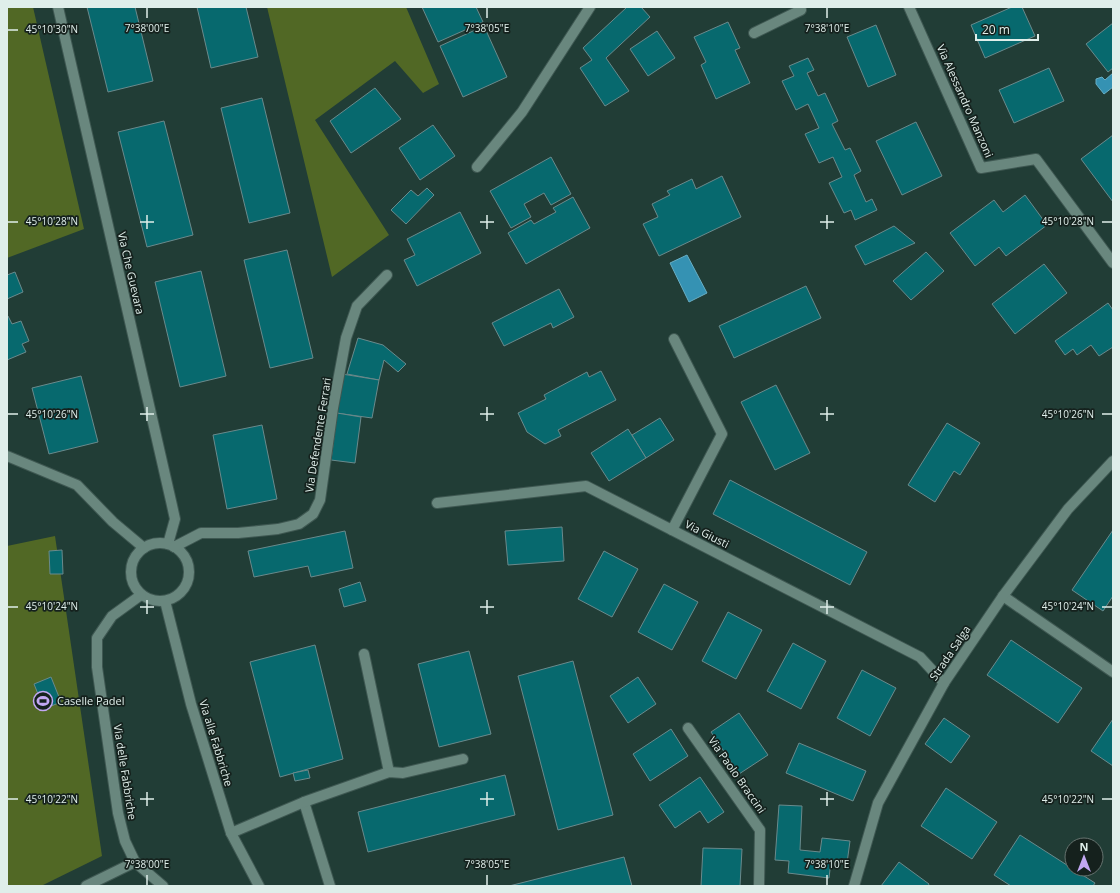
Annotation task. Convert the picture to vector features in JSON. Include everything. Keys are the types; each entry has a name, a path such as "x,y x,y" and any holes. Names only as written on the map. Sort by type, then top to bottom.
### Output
{"street":[{"name":"Via Che Guevara","path":"58,7 171,500 174,519 171,545"},
{"path":"476,167 522,112 590,7"},
{"path":"754,33 801,10 799,7"},
{"name":"Via Alessandro Manzoni","path":"909,7 981,168 1036,159 1113,263"},
{"name":"Via Defendente Ferrari","path":"171,545 201,533 238,533 278,529 299,524 313,514 320,500 333,408 346,338 356,306 387,275"},
{"path":"672,530 722,434 674,339"},
{"path":"7,456 77,485 113,522 144,548"},
{"name":"Strada Salga","path":"854,886 878,803 944,683 1003,596 1068,509 1113,461"},
{"name":"Via Giusti","path":"437,503 586,486 920,657 944,683"},
{"path":"155,544 171,545 183,554 188,565 189,577 185,588 176,596 166,601 153,601 141,595 133,584 131,571 135,558 144,548 155,544"},
{"name":"Via delle Fabbriche","path":"141,595 112,616 97,638 97,667 118,813 125,841 135,862 163,886"},
{"path":"1003,596 1113,672"},
{"name":"Via alle Fabbriche","path":"166,601 191,704 231,833 259,886"},
{"path":"364,654 389,772"},
{"name":"Via Paolo Braccini","path":"688,728 760,830 759,886"},
{"path":"231,833 304,802 389,772 403,773 463,758"},
{"path":"304,802 330,886"},
{"path":"86,886 135,862"}],"green space":[{"path":"7,7 33,7 84,229 7,258"},
{"path":"267,7 406,7 439,84 423,93 395,61 315,120 389,235 332,277"},
{"name":"Caselle Padel","path":"55,536 102,856 41,886 7,886 7,546"}],"water":[{"path":"1113,73 1113,87 1104,94 1096,84 1096,79 1102,77 1105,80"},
{"path":"687,255 707,293 689,302 670,263"}],"building":[{"path":"87,7 135,7 153,81 108,92"},
{"path":"197,7 246,7 258,57 211,68"},
{"path":"422,7 476,7 483,22 438,42"},
{"path":"627,7 641,7 650,17 606,58 629,91 605,106 580,68 592,60 583,48"},
{"path":"1012,7 1022,7 1035,36 985,58 971,25"},
{"path":"728,22 740,48 735,50 750,83 716,99 701,65 706,62 694,37"},
{"path":"1113,23 1113,68 1108,72 1086,44"},
{"path":"876,25 896,75 868,87 847,37"},
{"path":"484,26 507,77 463,97 440,46"},
{"path":"657,31 675,58 648,76 630,49"},
{"path":"808,58 814,70 807,73 818,96 825,93 838,121 832,124 845,150 850,148 861,171 854,175 866,202 872,199 877,210 855,220 851,210 844,213 829,183 842,177 833,157 819,163 805,134 819,128 808,104 796,110 782,81 794,76 789,66"},
{"path":"1049,68 1064,101 1014,123 999,90"},
{"path":"375,88 401,119 351,153 330,121"},
{"path":"262,98 290,213 249,223 221,108"},
{"path":"164,121 193,235 147,247 118,132"},
{"path":"916,122 942,176 902,195 876,141"},
{"path":"433,125 455,156 420,180 399,148"},
{"path":"1113,135 1113,202 1081,159"},
{"path":"551,157 571,194 551,205 544,193 524,204 531,217 511,228 490,191"},
{"path":"722,176 741,217 659,256 643,224 658,217 652,204 670,195 667,191 692,179 696,189"},
{"path":"427,188 434,195 406,224 391,210 411,190 418,196"},
{"path":"1025,195 1047,225 1006,256 999,247 975,266 950,233 994,200 1003,212"},
{"path":"573,197 590,228 526,264 508,233 531,220 534,224 556,212 553,208"},
{"path":"460,212 481,253 417,286 404,260 415,255 407,239"},
{"path":"894,226 915,243 865,265 855,246"},
{"path":"287,250 313,358 270,368 244,260"},
{"path":"926,252 944,271 911,300 893,281"},
{"path":"1044,264 1067,293 1015,334 992,304"},
{"path":"201,271 226,376 180,387 155,282"},
{"path":"15,272 23,292 7,299 7,275"},
{"path":"806,286 821,318 734,358 719,326"},
{"path":"559,289 574,317 553,328 551,323 504,346 492,323"},
{"path":"1108,303 1113,310 1113,347 1099,356 1091,345 1077,355 1073,349 1065,355 1055,341"},
{"path":"8,316 12,324 21,321 29,341 22,344 26,352 7,360 7,317"},
{"path":"358,338 383,345 406,364 398,372 384,360 379,380 347,374"},
{"path":"601,371 616,400 558,430 561,436 545,444 527,432 518,413 546,399 544,395 587,372 589,377"},
{"path":"342,374 379,380 372,418 336,413"},
{"path":"81,376 98,442 49,454 32,388"},
{"path":"776,385 810,453 775,470 741,402"},
{"path":"337,413 361,417 355,463 331,460"},
{"path":"660,418 674,440 646,458 632,435"},
{"path":"947,423 980,443 960,475 954,471 935,502 908,485"},
{"path":"262,425 277,499 227,509 213,435"},
{"path":"628,429 646,458 609,481 591,453"},
{"path":"730,480 867,552 850,585 713,514"},
{"path":"562,527 564,561 508,565 505,531"},
{"path":"1113,530 1113,596 1103,611 1072,590"},
{"path":"345,531 353,568 311,577 308,566 254,577 248,551"},
{"path":"62,550 63,574 50,574 49,551"},
{"path":"604,551 638,569 612,617 578,599"},
{"path":"360,582 366,601 344,607 339,589"},
{"path":"664,584 698,602 672,650 638,632"},
{"path":"728,612 762,630 736,679 702,661"},
{"path":"1011,640 1082,688 1058,723 987,675"},
{"path":"793,643 826,661 801,709 767,691"},
{"path":"315,645 343,759 280,777 250,662"},
{"path":"469,651 491,734 439,747 418,664"},
{"path":"573,661 613,815 558,830 518,676"},
{"path":"862,670 896,688 870,736 837,718"},
{"path":"51,677 61,702 44,709 34,684"},
{"path":"638,677 656,704 628,723 610,696"},
{"path":"739,713 768,755 739,774 711,732"},
{"path":"944,718 970,736 951,763 925,744"},
{"path":"1113,719 1113,766 1091,751"},
{"path":"671,729 688,756 650,781 633,754"},
{"path":"799,743 866,771 853,801 786,773"},
{"path":"308,770 310,778 295,781 293,773"},
{"path":"505,775 515,815 368,852 358,812"},
{"path":"700,777 724,812 708,823 700,811 675,828 659,805"},
{"path":"946,788 997,822 972,859 921,826"},
{"path":"779,805 802,806 800,850 820,852 822,838 850,841 847,863 831,861 829,878 788,873 789,861 775,860"},
{"path":"1020,835 1064,863 1064,877 1086,877 1095,883 1093,886 1011,886 994,875"},
{"path":"703,848 742,849 740,886 701,886"},
{"path":"624,857 632,886 509,886"},
{"path":"899,862 929,884 928,886 881,886"}],"place":[{"name":"Caselle Padel","path":"43,701"}]}
